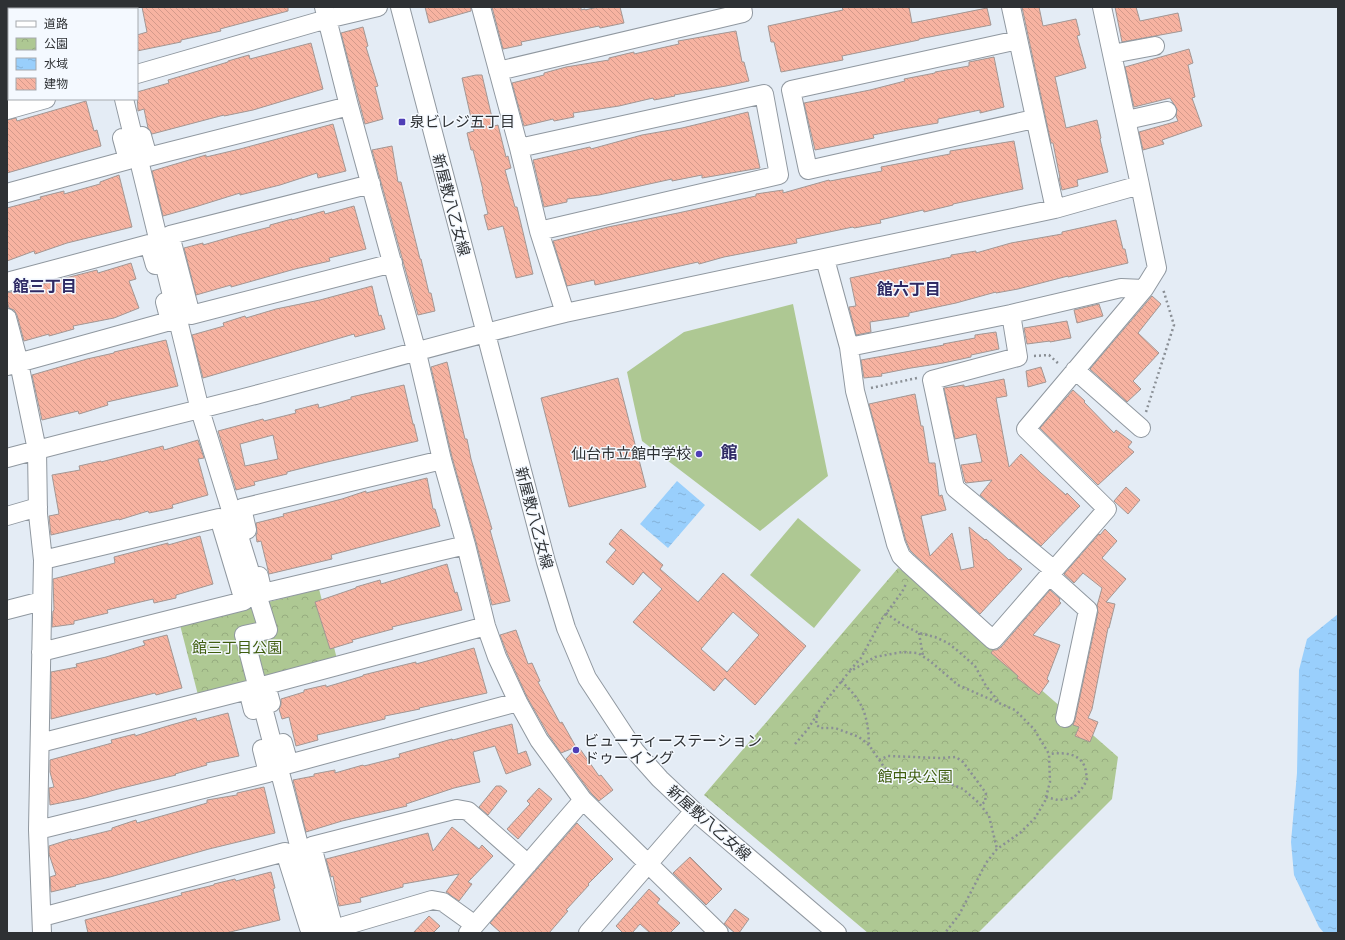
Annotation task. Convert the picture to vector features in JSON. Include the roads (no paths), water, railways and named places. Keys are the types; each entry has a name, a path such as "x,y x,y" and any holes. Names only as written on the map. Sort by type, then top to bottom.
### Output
{"street":[{"path":"138,74 326,13 378,7"},
{"name":"新屋敷八乙女線","path":"400,7 546,562 566,628 587,678 635,751 660,779 694,811 837,933"},
{"path":"480,7 518,148 538,231 565,313"},
{"path":"498,71 743,13 742,7"},
{"path":"1011,7 1034,119 1055,209"},
{"path":"825,259 849,347 855,391 896,544 901,556 993,640 1107,509 1026,429 1144,289 1157,268 1102,7"},
{"path":"326,13 349,106 417,352 442,460 466,545 486,626 497,657 518,702 539,740 583,800 648,864 710,930"},
{"path":"1018,40 791,90 808,170 1034,119"},
{"path":"1112,54 1155,46"},
{"path":"518,148 764,94 780,175 538,231"},
{"path":"7,110 42,100"},
{"path":"7,193 128,160 112,100"},
{"path":"124,100 200,410 268,630 244,635 330,932"},
{"path":"132,100 148,157 349,106"},
{"path":"1126,120 1167,111"},
{"path":"371,184 170,235 191,315 393,263"},
{"path":"7,458 200,410 485,333 565,313 1055,209 1140,185"},
{"path":"7,282 149,244 170,321 13,364"},
{"path":"849,347 1011,314 1121,288 1144,289"},
{"path":"1011,314 1018,357 932,380 955,488 1052,572 1088,610 1065,718"},
{"path":"7,318 13,364 37,450 38,507 43,560 38,830 42,925 285,852 310,933"},
{"path":"1073,373 1141,428"},
{"path":"442,460 242,508 263,593 466,545"},
{"path":"7,516 38,507"},
{"path":"41,652 244,601 220,518 43,560"},
{"path":"7,610 42,601"},
{"path":"486,626 266,685 289,764 518,702"},
{"path":"38,830 268,773 248,690 40,743"},
{"path":"330,932 432,900 444,902 471,929 583,800"},
{"path":"330,932 312,846 457,808 468,811 528,864"},
{"path":"588,933 694,811"}],"water":[{"path":"677,481 705,505 668,548 640,524"},
{"path":"1338,614 1338,933 1324,933 1319,927 1294,875 1291,842 1297,773 1299,670 1307,639"}],"place":[{"name":"泉ビレジ五丁目","path":"402,122"},
{"name":"仙台市立館中学校","path":"699,454"},
{"name":"ビューティーステーション ドゥーイング","path":"576,750"}],"district":[{"name":"館三丁目","path":"45,286"},
{"name":"館六丁目","path":"909,289"},
{"name":"館","path":"729,452"}],"park label":[{"name":"館三丁目公園","path":"237,648"},
{"name":"館中央公園","path":"915,777"}]}
